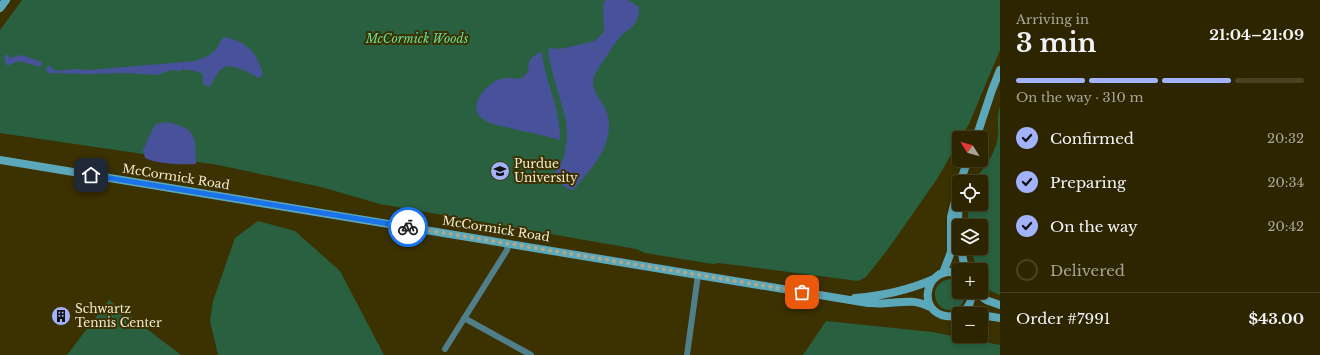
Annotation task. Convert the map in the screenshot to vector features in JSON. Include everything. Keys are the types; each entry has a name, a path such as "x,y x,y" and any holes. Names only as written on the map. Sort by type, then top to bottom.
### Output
{"street":[{"path":"0,8 6,0"},
{"path":"978,131 1000,70"},
{"name":"McCormick Road","path":"0,160 868,303 888,304 910,301 930,306"},
{"path":"943,273 951,252 951,217 953,211"},
{"path":"445,349 506,250 508,244"},
{"path":"943,273 952,273"},
{"name":"McCormick Road","path":"846,299 894,292 914,286 943,273"},
{"path":"687,355 698,275"},
{"path":"934,278 928,289 927,296 930,306 934,311 945,317 952,316"},
{"path":"985,299 1000,305"},
{"path":"988,317 1000,318"},
{"path":"464,318 532,355"}],"green space":[{"name":"Purdue University","path":"22,0 1000,0 1000,50 969,124 965,131 952,131 952,153 937,179 888,249 866,277 858,281 719,263 713,264 645,253 636,249 380,204 321,187 218,165 0,133 0,30"},
{"path":"1000,107 1000,295 988,290 988,263 975,263 973,255 988,255 988,219 968,219 968,211 988,211 988,175 979,175 984,167 988,167 988,161 998,138 998,115"},
{"path":"258,221 295,231 340,271 384,355 218,355 210,321 213,301 235,238"},
{"path":"952,279 952,299 964,299 958,307 952,307 952,309 950,310 943,309 938,304 935,292 937,286 942,282"},
{"path":"109,300 181,355 67,355"},
{"path":"826,321 932,332 952,336 952,343 988,343 1000,345 1000,355 803,355"}],"water":[{"path":"606,0 628,0 639,7 639,13 634,25 619,38 594,77 593,86 606,110 609,121 609,132 606,143 595,163 573,190 561,184 555,172 564,158 567,137 566,120 548,52 550,48 560,49 595,41 604,32 603,4"},
{"path":"224,37 239,42 250,49 258,60 263,75 259,78 231,66 223,68 219,72 210,87 203,84 203,75 200,72 183,69 180,71 171,70 157,75 128,73 48,73 46,70 48,65 56,71 75,69 90,70 195,61 212,53"},
{"path":"542,52 546,74 556,106 560,129 560,140 494,124 480,117 476,107 477,102 483,92 497,80 508,78 518,79 523,77 528,71 529,61 531,58"},
{"path":"6,54 10,58 21,55 42,62 40,67 19,61 7,66 4,58"},
{"path":"167,122 190,131 195,141 196,164 163,163 145,158 143,150 154,126"}],"way so far":[{"path":"408,227 802,292"}],"place":[{"name":"Purdue University","path":"500,171"},
{"name":"Schwartz Tennis Center","path":"61,316"}],"route":[{"path":"91,175 408,227"}],"park label":[{"name":"McCormick Woods","path":"417,39"}]}
